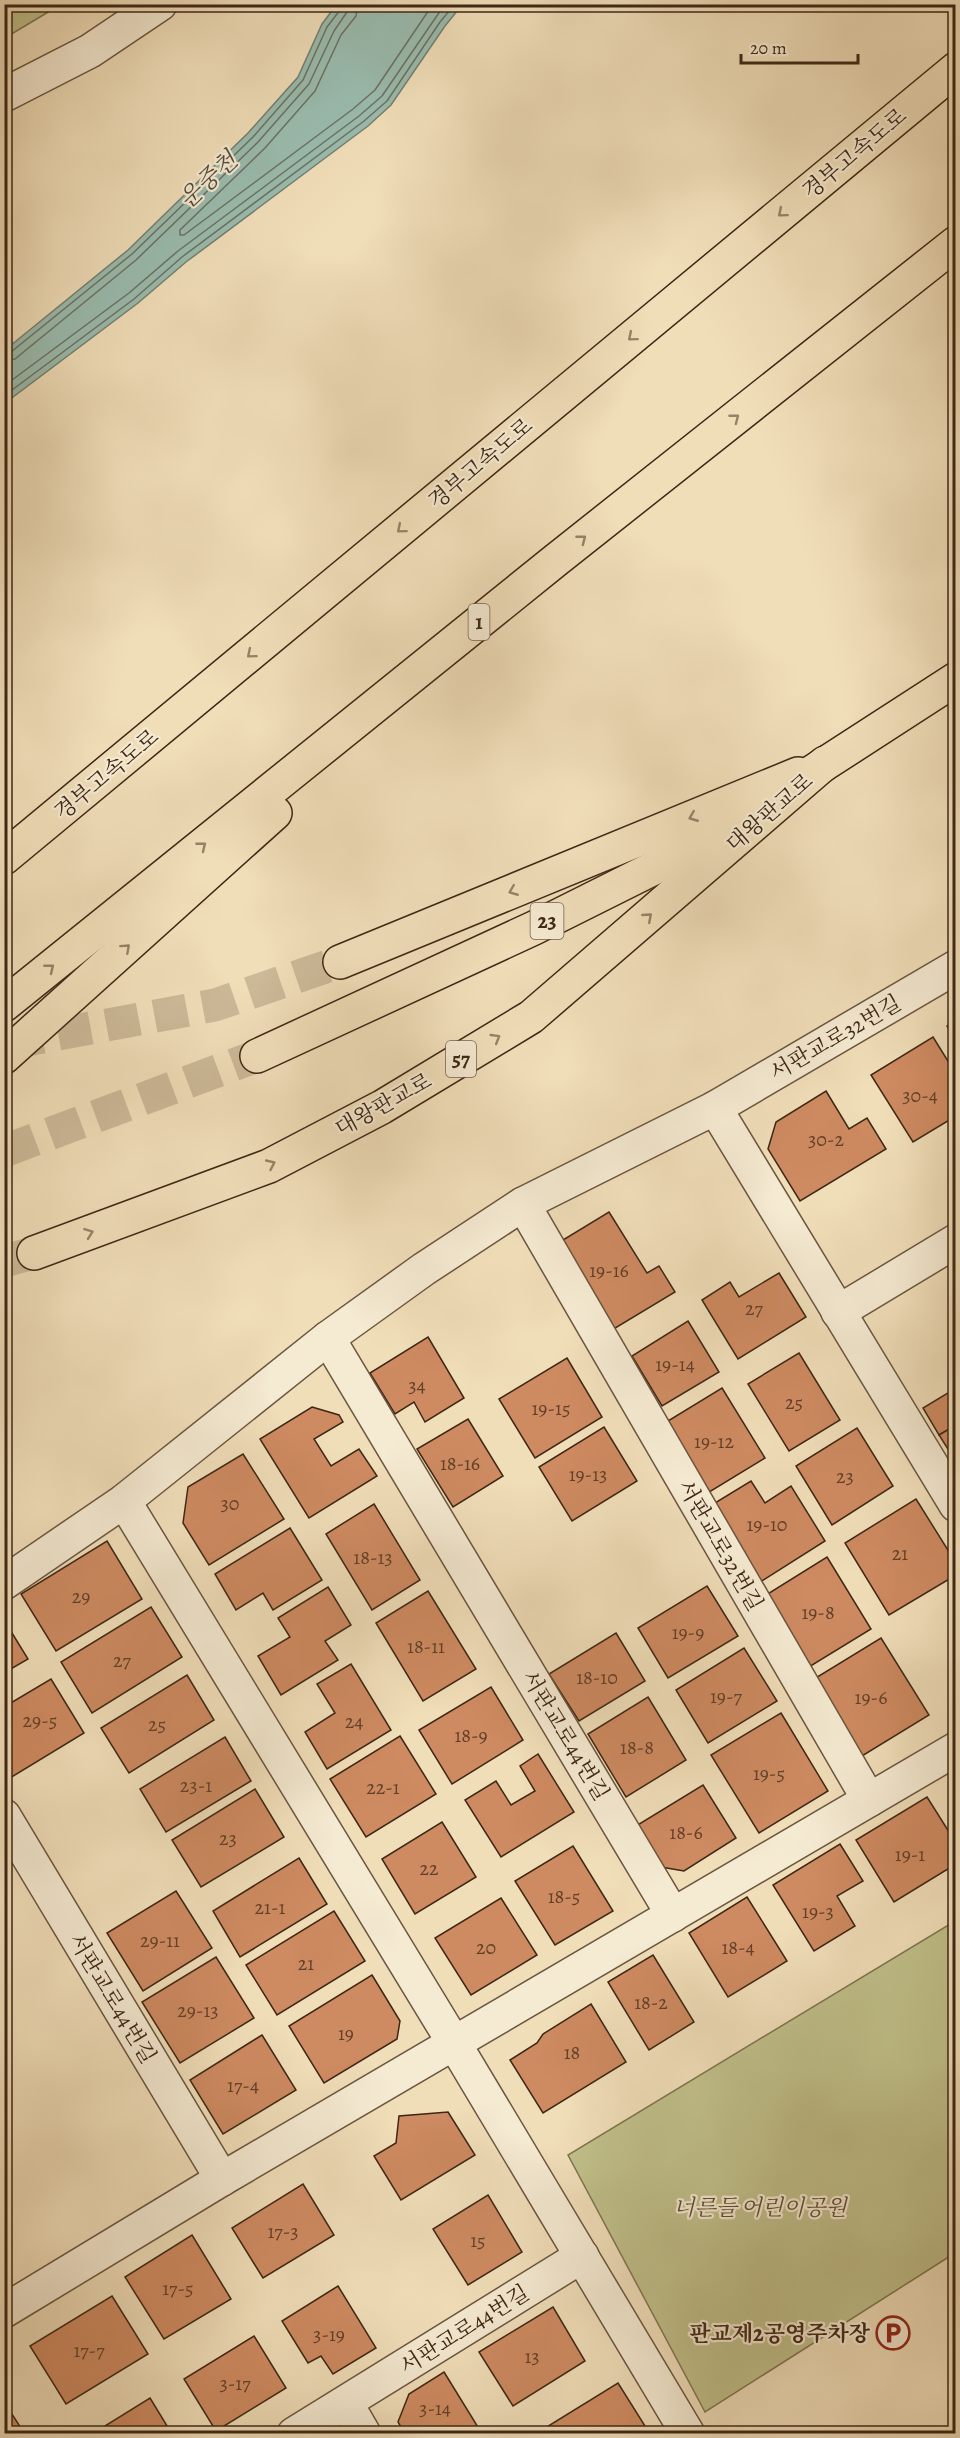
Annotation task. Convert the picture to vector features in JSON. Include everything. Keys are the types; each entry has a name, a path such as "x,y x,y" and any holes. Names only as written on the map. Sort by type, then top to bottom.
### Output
{"main road":[{"name":"경부고속도로","path":"4,858 956,69"},
{"name":"1","path":"4,1005 556,560 956,243"},
{"path":"4,1057 556,560"},
{"path":"825,764 956,679"},
{"name":"대왕판교로","path":"340,962 825,764"},
{"name":"대왕판교로","path":"257,1056 524,933 678,856 825,764"},
{"name":"대왕판교로","path":"34,1253 269,1166 382,1107 531,1017 825,764"}],"street":[{"path":"4,95 90,51 160,4"},
{"name":"서판교로32번길","path":"328,1338 424,1269 523,1204 715,1108 956,967"},
{"path":"715,1108 954,1499"},
{"name":"서판교로32번길","path":"523,1204 869,1800"},
{"path":"838,1312 956,1241"},
{"path":"4,1583 124,1501 328,1338"},
{"name":"서판교로44번길","path":"328,1338 673,1915"},
{"path":"124,1501 688,2433"},
{"path":"4,2311 454,2043 956,1749"},
{"name":"서판교로44번길","path":"4,1816 222,2180"},
{"name":"서판교로44번길","path":"294,2433 582,2256"},
{"path":"346,2403 364,2433"}],"green space":[{"path":"5,4 60,4 60,5 5,38"},
{"name":"너른들 어린이공원","path":"955,1921 955,2253 705,2412 568,2155"}],"water":[{"name":"운중천","path":"337,4 462,5 391,105 368,126 186,262 138,303 5,403 5,350 128,250 248,133 298,77 322,24"}],"building":[{"path":"956,1021 956,1041 947,1026"},
{"path":"933,1037 956,1074 956,1116 913,1142 871,1075"},
{"path":"826,1091 849,1129 867,1118 886,1149 800,1201 768,1149 776,1122"},
{"path":"609,1212 647,1273 659,1266 675,1292 612,1330 558,1243"},
{"path":"779,1273 806,1317 738,1359 702,1300 730,1282 739,1297"},
{"path":"688,1321 719,1372 662,1406 632,1356"},
{"path":"428,1337 464,1398 425,1422 414,1402 395,1414 370,1373"},
{"path":"799,1353 840,1420 789,1451 748,1384"},
{"path":"567,1358 602,1417 535,1458 499,1399"},
{"path":"722,1388 765,1458 706,1494 663,1424"},
{"path":"956,1388 956,1425 939,1435 923,1408"},
{"path":"312,1407 339,1415 343,1422 314,1439 331,1466 359,1449 377,1476 309,1518 260,1439"},
{"path":"468,1419 503,1476 453,1507 417,1449"},
{"path":"956,1425 956,1455 953,1457 939,1435"},
{"path":"604,1427 637,1481 572,1521 539,1467"},
{"path":"857,1428 893,1486 832,1525 796,1466"},
{"path":"243,1454 284,1519 209,1565 183,1523 188,1487"},
{"path":"751,1481 765,1503 791,1486 825,1541 757,1584 710,1506"},
{"path":"916,1499 956,1563 956,1575 889,1615 845,1543"},
{"path":"374,1504 420,1580 372,1610 326,1534"},
{"path":"290,1528 322,1580 273,1610 263,1593 236,1610 215,1574"},
{"path":"107,1541 142,1599 56,1651 21,1594"},
{"path":"827,1557 871,1629 809,1667 766,1595"},
{"path":"707,1586 738,1636 668,1678 638,1628"},
{"path":"328,1587 351,1625 325,1641 338,1660 281,1695 258,1656 290,1637 278,1618"},
{"path":"428,1591 476,1669 423,1701 376,1623"},
{"path":"151,1607 182,1657 92,1713 61,1662"},
{"path":"4,1620 28,1659 4,1673"},
{"path":"616,1633 645,1681 579,1721 549,1674"},
{"path":"881,1638 929,1715 862,1756 814,1679"},
{"path":"744,1648 777,1701 708,1743 676,1690"},
{"path":"351,1664 391,1730 327,1769 305,1732 335,1713 317,1684"},
{"path":"187,1675 214,1720 129,1773 101,1728"},
{"path":"51,1679 84,1733 10,1778 4,1768 4,1707"},
{"path":"491,1687 523,1740 452,1784 419,1730"},
{"path":"648,1697 686,1760 626,1797 588,1734"},
{"path":"781,1713 828,1791 759,1833 711,1755"},
{"path":"400,1736 436,1794 366,1837 330,1779"},
{"path":"225,1737 251,1781 166,1832 140,1789"},
{"path":"538,1754 574,1812 501,1857 465,1800 496,1781 511,1805 535,1791 520,1766"},
{"path":"703,1785 736,1838 684,1871 661,1867 636,1826"},
{"path":"255,1789 284,1837 201,1887 172,1840"},
{"path":"927,1797 956,1843 956,1864 894,1902 856,1840"},
{"path":"442,1822 476,1877 415,1914 382,1859"},
{"path":"840,1844 863,1881 837,1896 855,1926 814,1951 773,1885"},
{"path":"573,1846 613,1911 555,1945 515,1881"},
{"path":"299,1858 327,1904 240,1957 213,1911"},
{"path":"176,1891 212,1948 143,1991 107,1933"},
{"path":"747,1897 787,1961 728,1997 689,1933"},
{"path":"501,1898 537,1955 471,1995 435,1938"},
{"path":"334,1911 365,1961 277,2015 246,1965"},
{"path":"653,1955 694,2022 649,2050 608,1982"},
{"path":"216,1957 254,2018 180,2063 142,2002"},
{"path":"372,1975 400,2021 397,2039 324,2083 289,2026"},
{"path":"591,2004 626,2062 543,2113 510,2060 537,2043 543,2034"},
{"path":"262,2035 296,2090 223,2134 190,2080"},
{"path":"448,2112 475,2155 401,2200 374,2156 396,2143 399,2116"},
{"path":"303,2184 334,2235 263,2278 232,2228"},
{"path":"488,2195 522,2252 468,2285 433,2229"},
{"path":"192,2235 231,2299 164,2339 125,2277"},
{"path":"338,2286 376,2348 333,2374 321,2356 308,2363 282,2321"},
{"path":"112,2296 148,2354 66,2404 30,2346"},
{"path":"553,2307 585,2361 513,2406 479,2352"},
{"path":"254,2336 286,2388 216,2431 184,2379"},
{"path":"444,2372 481,2432 478,2434 405,2434 398,2422 409,2394"},
{"path":"618,2383 650,2434 548,2434 545,2428"},
{"path":"150,2398 172,2434 92,2434"},
{"path":"4,2402 21,2428 12,2434 4,2434"}],"tunnel":[{"path":"10,1043 215,1005 340,962"},
{"path":"4,1151 257,1056"},
{"path":"4,1261 34,1253"}],"place":[{"name":"판교제2공영주차장","path":"893,2333"}]}
